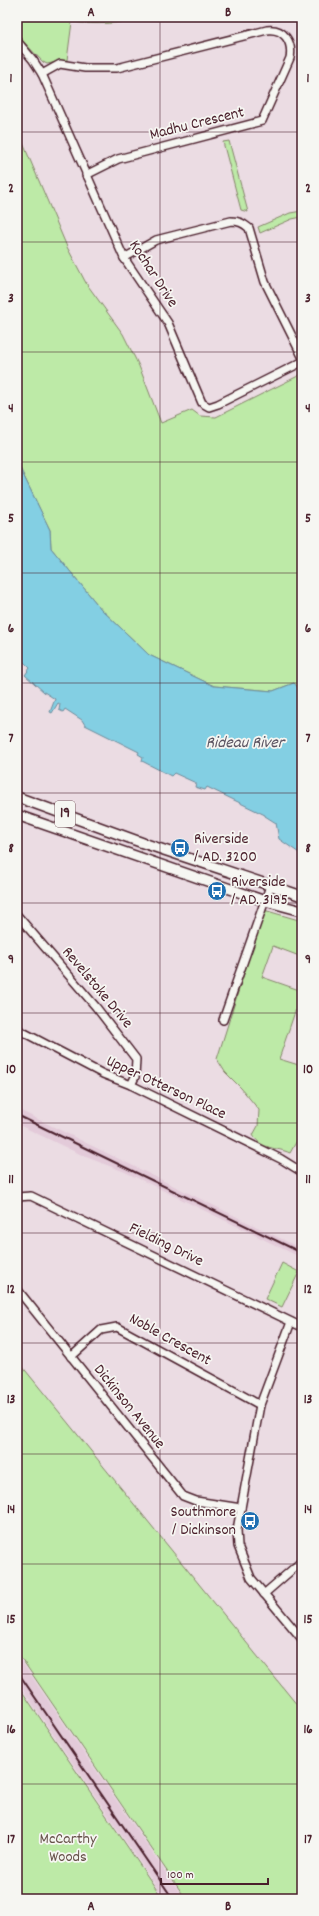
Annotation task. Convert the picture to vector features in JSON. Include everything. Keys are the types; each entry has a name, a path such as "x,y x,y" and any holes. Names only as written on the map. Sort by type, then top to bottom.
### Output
{"main road":[{"name":"19","path":"18,796 143,843 302,896"},
{"name":"19","path":"17,815 265,901 302,911"}],"street":[{"name":"Madhu Crescent","path":"42,74 60,64 102,69 130,65 267,30 274,29 281,32 287,38 291,51 290,58 262,121 118,159 86,175"},
{"name":"Kochar Drive","path":"17,41 33,60 42,74 124,258 168,323 202,403 209,407 218,404 302,362"},
{"path":"124,258 156,240 231,221 243,223 249,228 265,282 302,356"},
{"path":"223,1020 270,886"},
{"name":"Revelstoke Drive","path":"17,915 96,1007 136,1059 135,1077 132,1085"},
{"name":"Upper Otterson Place","path":"17,1030 103,1074 132,1085 281,1159 302,1172"},
{"name":"Fielding Drive","path":"17,1197 31,1196 302,1327"},
{"name":"Dickinson Avenue","path":"17,1290 183,1496 196,1501 241,1508"},
{"path":"291,1322 260,1405 241,1508 238,1530 238,1546 251,1578 302,1639"},
{"name":"Noble Crescent","path":"71,1357 101,1330 116,1327 260,1405"},
{"path":"264,1594 302,1561"}],"shaded area":[{"path":"17,1109 302,1249 302,1258 125,1172 86,1157 17,1124"},
{"path":"17,1655 184,1899 165,1899 17,1681"}],"green space":[{"path":"17,17 145,17 108,23 72,22 67,60 47,64 43,62 17,35"},
{"path":"17,129 67,247 86,283 123,334 139,366 161,423 192,410 200,416 216,417 302,374 302,692 294,683 273,691 214,686 149,655 101,609 51,548 50,530 17,462"},
{"path":"229,141 248,212 241,210 223,142"},
{"path":"302,211 302,217 292,219 260,233 258,227 290,213"},
{"path":"264,910 302,921 302,957 273,946 262,977 302,991 279,1059 302,1066 302,1134 290,1153 265,1146 256,1140 253,1135 258,1126 259,1110 241,1088 225,1072 217,1059"},
{"path":"282,1263 299,1272 282,1307 265,1299"},
{"path":"17,1360 302,1711 302,1899 186,1899 17,1652"},
{"name":"McCarthy Woods","path":"17,1684 163,1899 17,1899"}],"water":[{"name":"Rideau River","path":"17,462 50,530 51,548 101,609 149,655 214,686 273,691 294,683 302,692 302,855 279,839 276,823 265,815 207,787 205,790 195,787 196,783 174,773 171,776 142,761 143,757 138,754 139,752 85,725 82,720 65,709 63,712 59,710 60,704 58,703 52,713 50,712 55,699 44,692 25,675 30,668 17,655"}],"railway":[{"path":"17,1115 302,1253"},
{"path":"17,1671 173,1899"}],"place":[{"name":"Riverside / AD. 3200","path":"180,848"},
{"name":"Riverside / AD. 3195","path":"217,891"},
{"name":"Southmore / Dickinson","path":"250,1521"}]}
